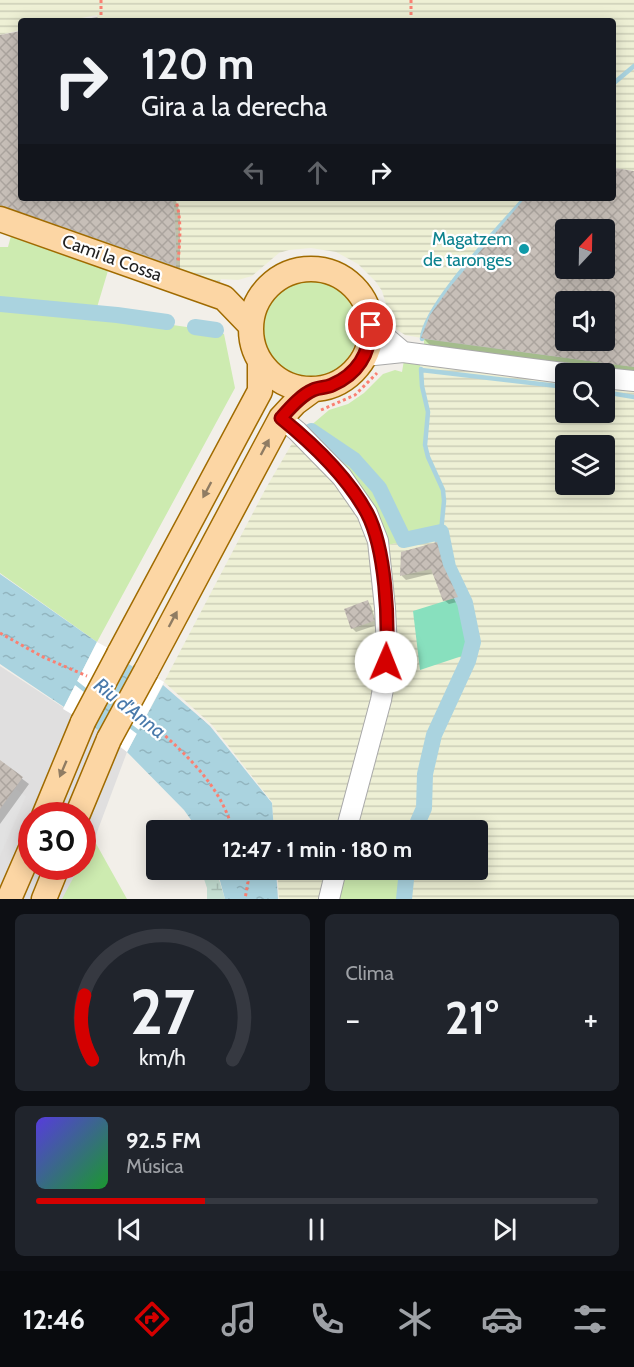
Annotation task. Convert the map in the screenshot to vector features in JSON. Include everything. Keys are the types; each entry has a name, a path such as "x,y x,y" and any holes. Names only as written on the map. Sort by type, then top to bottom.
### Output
{"main road":[{"name":"Camí la Cossa","path":"0,219 224,298 250,325"},
{"path":"303,268 327,271 350,282 361,294 368,309 373,363 356,370 344,380 329,387 314,389 298,388 270,374 260,361 250,338 250,325 255,303 261,293 273,281 303,268"},
{"name":"Camí la Cossa","path":"224,298 261,293"},
{"path":"50,802 83,722 260,391 260,361"},
{"path":"83,802 109,739 289,424 295,403 314,389"},
{"path":"9,899 18,878"},
{"path":"44,899 52,880"}],"street":[{"path":"371,325 403,352"},
{"path":"373,363 403,352 555,372"},
{"path":"615,379 634,381"},
{"path":"289,424 342,477 367,513 378,542 382,568 387,648 385,677 349,820"},
{"path":"329,899 334,880"}],"path":[{"path":"101,0 101,18"},
{"path":"411,0 411,18"},
{"path":"176,201 180,244 176,281"},
{"path":"289,424 346,400 362,390 374,375 373,363"},
{"path":"245,899 247,880"}],"shaded area":[{"path":"0,666 101,732 127,752 96,835 96,802 18,802 18,880 79,880 72,899 0,899"},
{"path":"15,789 26,796 23,802 18,802 18,814 0,856 0,809"}],"green space":[{"path":"0,0 634,0 634,171 616,168 616,18 98,18 97,15 82,18 18,18 18,31 0,35"},
{"path":"173,201 521,201 448,287 428,315 422,338 405,335 396,329 391,321 382,291 376,282 358,264 336,252 311,248 289,250 279,253 252,276 238,280 221,279 219,284 176,269"},
{"path":"12,232 110,264 95,314 224,334 235,388 97,642 0,573 0,247 8,247"},
{"path":"308,280 327,284 342,295 353,310 357,329 353,348 342,363 327,374 308,378 289,374 274,363 263,348 259,329 263,310 274,295 289,284"},
{"path":"424,339 604,363 555,363 555,367 424,349"},
{"path":"405,354 420,356 421,385 428,420 423,445 442,490 444,501 440,535 381,546 302,433 329,410 348,404 364,393 383,374 395,370 402,372"},
{"path":"421,356 555,374 555,423 615,423 615,381 634,384 634,899 402,899 404,880 488,880 488,820 350,820 382,700 381,546 440,535 442,527 444,501 442,489 424,445 428,420 421,385"},
{"path":"615,364 634,367 634,378 615,375"},
{"path":"294,440 366,515 384,647 346,820 273,820 272,802 212,725 164,682 266,488"},
{"path":"458,597 468,642 465,655 420,670 413,611"},
{"path":"96,844 127,899 62,899 72,880 96,880"},
{"path":"204,880 219,880 225,899 207,899"},
{"path":"278,880 333,880 328,899 279,899"},
{"path":"335,880 404,880 402,899 330,899"}],"water":[{"path":"0,574 97,642 64,707 0,664"},
{"path":"124,661 135,668 101,732 90,725"},
{"path":"163,685 210,726 272,803 273,820 191,820 127,752"},
{"path":"220,880 277,880 278,899 225,899"}],"pier":[{"path":"97,642 126,658 90,725 63,709"},
{"path":"137,666 164,682 127,752 101,732"}],"building":[{"path":"18,32 18,201 172,201 175,233 174,265 0,205 0,35"},
{"name":"Magatzem de taronges","path":"616,168 634,171 634,367 421,338 430,315 450,287 522,201 616,201"},
{"path":"437,542 443,565 458,597 443,601 431,569 400,576 401,552"},
{"path":"368,600 374,621 351,629 344,609"},
{"path":"0,760 23,777 0,809"}],"waterway":[{"path":"616,81 634,66"},
{"path":"422,339 426,324 449,287 522,201"},
{"path":"0,304 167,322"},
{"path":"195,327 216,330"},
{"path":"421,369 428,412 425,445 443,490 441,532"},
{"path":"421,370 555,386"},
{"path":"615,394 634,397"},
{"path":"311,431 354,460 379,488 404,540 441,532 448,567 465,603 473,642 468,661 434,735 425,774 424,808 419,820"},
{"name":"Riu d'Anna","path":"71,679 90,694"},
{"name":"Riu d'Anna","path":"125,722 142,735"},
{"path":"404,899 406,880"}],"place":[{"name":"Magatzem de taronges","path":"524,249"}],"route":[{"path":"371,325 370,341 365,356 356,370 344,380 329,387 314,389 295,403 281,418 342,477 367,513 378,542 382,568 386,662"}]}
